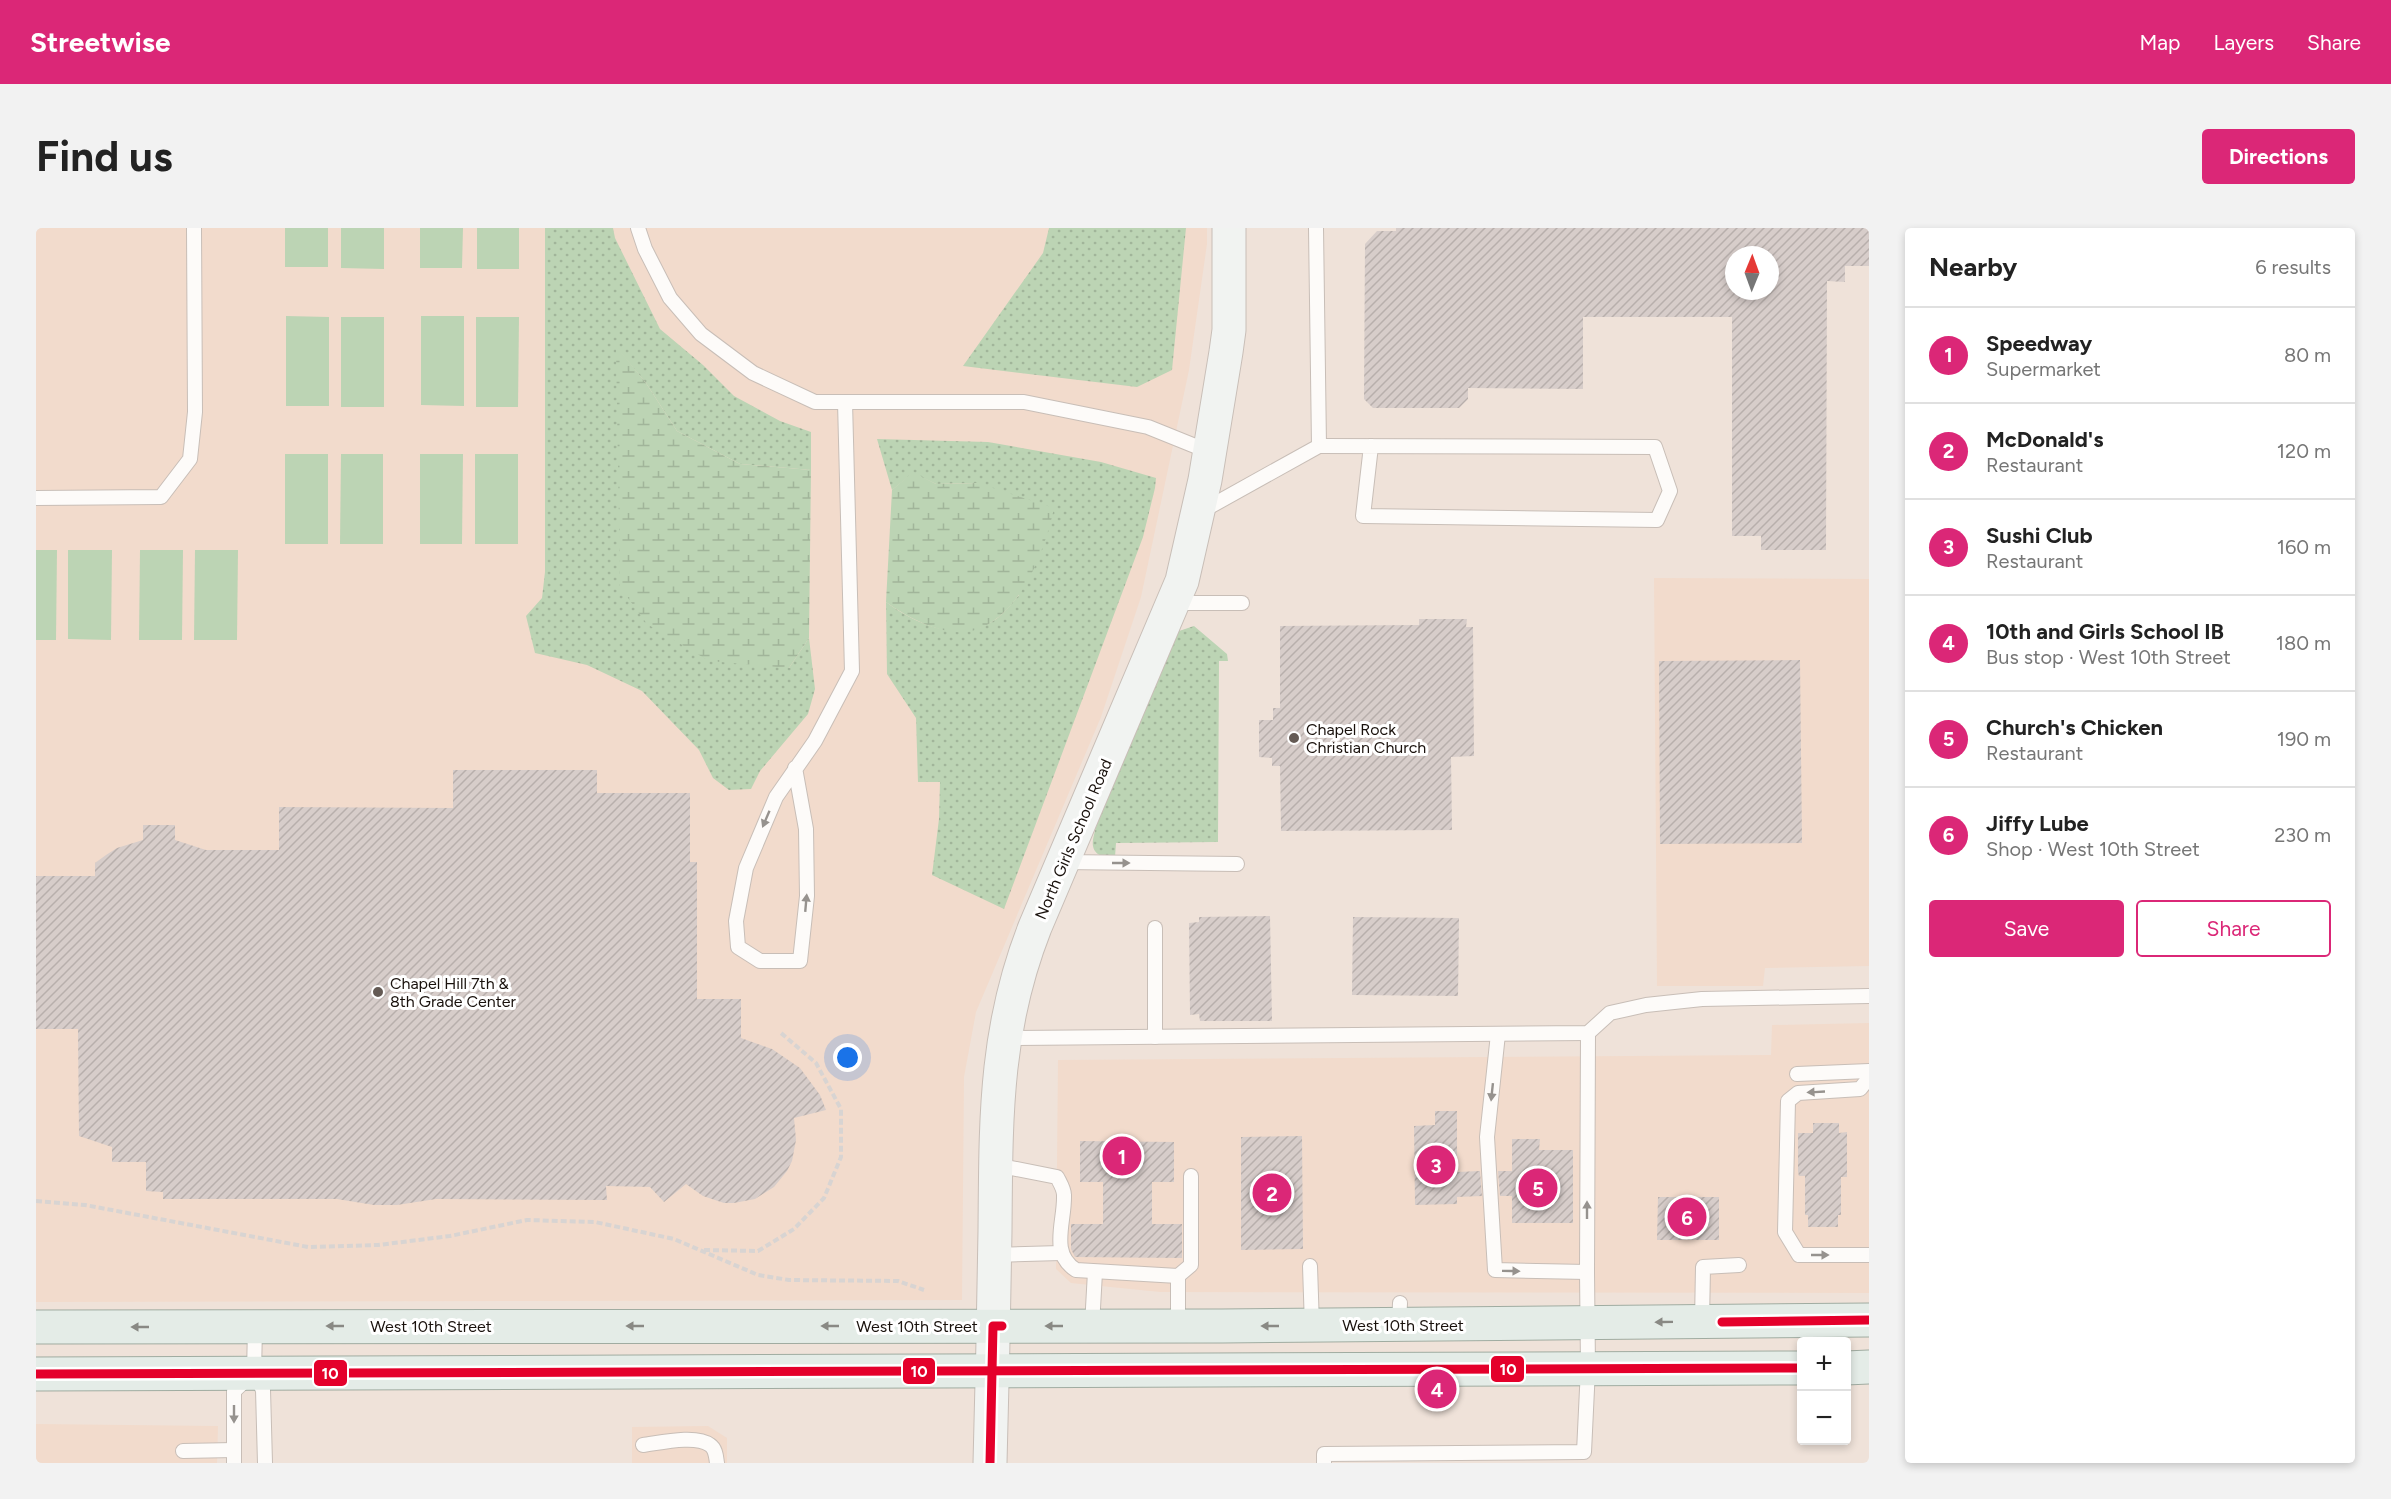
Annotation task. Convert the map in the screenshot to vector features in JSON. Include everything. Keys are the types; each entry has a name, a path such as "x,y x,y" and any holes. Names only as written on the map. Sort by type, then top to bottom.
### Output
{"main road":[{"name":"North Girls School Road","path":"990,1463 998,1084 1003,1038 1022,960 1182,581 1210,452 1229,330 1229,228"},
{"name":"West 10th Street","path":"36,1327 1312,1326 1399,1314 1587,1323 1869,1320"},
{"path":"1851,1368 1869,1367"},
{"path":"36,1374 1797,1368"}],"lane":[{"path":"36,498 160,497 190,459 195,411 194,228"},
{"path":"638,228 645,249 670,298 701,333 753,373 815,402 1024,402 1148,427 1210,452"},
{"path":"1316,228 1319,446"},
{"path":"795,768 806,829 807,896 800,961 760,961 738,947 736,921 746,868 776,797 795,768 815,741 852,671 845,402"},
{"path":"1198,513 1319,446 1371,446 1655,447 1670,491 1657,520 1363,516 1371,446"},
{"path":"1174,603 1242,603"},
{"path":"1062,862 1237,864"},
{"path":"1155,928 1155,1037"},
{"path":"1003,1038 1588,1033 1610,1014 1646,1005 1702,999 1869,996"},
{"path":"1324,1463 1324,1454 1556,1458 1584,1452 1588,1368 1588,1033"},
{"path":"1498,1034 1487,1137 1495,1270 1587,1272"},
{"path":"1797,1074 1869,1071"},
{"path":"1869,1078 1860,1089 1798,1093 1788,1101 1785,1232 1800,1255 1869,1255"},
{"path":"996,1165 1057,1177 1064,1192 1061,1253 1068,1265 1076,1270 1095,1272 1178,1276 1191,1264 1191,1176"},
{"path":"994,1255 1061,1253"},
{"path":"1702,1322 1703,1267 1739,1265"},
{"path":"1310,1266 1312,1326"},
{"path":"1092,1326 1095,1272"},
{"path":"1178,1276 1178,1326"},
{"path":"255,1327 254,1373 263,1390 265,1463"},
{"path":"183,1451 234,1456 234,1391 254,1373"},
{"path":"643,1445 673,1440 701,1441 712,1446 717,1463"}],"path":[{"path":"700,1250 758,1251 794,1229 824,1198 841,1157 841,1109 816,1063 782,1033"},
{"path":"36,1201 85,1205 308,1247 378,1245 450,1236 527,1220 595,1222 674,1239 758,1275 789,1280 898,1281 924,1290"}],"shaded area":[{"path":"36,228 1207,228 1207,244 1189,370 1141,597 1101,717 976,1012 964,1077 962,1300 36,1302"},
{"path":"1654,578 1869,579 1869,966 1765,968 1763,986 1657,986"},
{"path":"1869,1023 1869,1293 1160,1292 1071,1283 1056,1269 1058,1060 1771,1055 1772,1025"},
{"path":"36,1424 218,1426 217,1463 36,1463"},
{"path":"708,1426 727,1438 727,1463 632,1463 632,1427"}],"green space":[{"path":"285,228 328,228 328,267 285,267"},
{"path":"341,228 384,228 384,269 341,268"},
{"path":"420,228 463,228 462,268 420,268"},
{"path":"477,228 519,228 519,269 477,269"},
{"path":"545,228 613,228 615,238 660,329 703,365 734,396 780,421 811,432 811,470 740,464 677,431 646,383 616,347 789,668 809,638 815,689 808,714 760,771 751,789 729,790 713,778 699,750 642,691 587,665 535,653 526,616 542,598 545,572"},
{"path":"1049,228 1186,228 1172,370 1137,387 963,366 1043,253"},
{"path":"286,316 329,317 329,406 286,406"},
{"path":"421,316 464,316 464,406 421,405"},
{"path":"341,317 384,317 384,407 341,407"},
{"path":"476,317 519,317 518,407 476,407"},
{"path":"616,346 646,383 677,431 740,464 811,470 809,638 789,668 709,661 647,624 620,587"},
{"path":"877,439 988,442 1101,462 1156,478 1143,537 1004,909 932,875 939,819 940,782 918,782 916,718 887,674 886,602 910,617 938,628 966,630 993,621 1004,613 1019,595 978,483 936,484 913,473 892,490"},
{"path":"285,454 328,454 328,544 285,544"},
{"path":"341,454 383,454 383,544 340,544"},
{"path":"420,454 463,454 462,544 420,544"},
{"path":"475,454 518,454 518,544 475,544"},
{"path":"913,472 936,484 978,483 1054,508 1037,561 1018,596 1005,611 991,622 975,630 952,632 940,629 916,620 886,602 892,490"},
{"path":"36,550 57,550 56,640 36,640"},
{"path":"68,550 112,550 111,640 68,639"},
{"path":"140,550 183,550 182,640 139,640"},
{"path":"195,550 238,550 237,640 194,640"},
{"path":"1194,626 1227,654 1228,661 1219,661 1218,842 1116,843 1115,857 1101,856 1094,850 1095,833 1114,778 1176,632"}],"building":[{"path":"1396,228 1869,228 1869,266 1845,266 1845,282 1827,281 1826,550 1761,550 1761,536 1732,536 1732,317 1583,317 1583,389 1468,388 1468,399 1459,408 1373,408 1364,399 1365,244 1377,231 1396,231"},
{"path":"1419,619 1467,619 1466,627 1473,627 1474,756 1451,757 1452,830 1281,831 1280,766 1272,766 1272,758 1259,757 1259,720 1273,720 1273,708 1280,708 1280,626 1419,625"},
{"path":"1800,660 1802,843 1660,844 1659,661"},
{"path":"453,770 597,770 597,793 690,793 690,862 697,862 697,999 741,999 741,1038 772,1049 800,1068 820,1095 826,1110 794,1118 796,1140 792,1161 774,1187 755,1199 734,1203 724,1203 703,1196 686,1184 664,1202 650,1187 606,1186 607,1200 436,1199 397,1205 374,1205 337,1199 163,1199 163,1192 146,1191 146,1162 112,1162 112,1147 79,1136 78,1029 36,1029 36,876 95,876 95,863 117,848 143,840 143,825 175,825 175,840 206,850 279,850 279,807 453,808"},
{"path":"1270,916 1272,1021 1200,1021 1199,1014 1190,1015 1189,923 1199,922 1199,917"},
{"path":"1353,917 1459,918 1458,996 1352,995"},
{"path":"1435,1111 1457,1111 1457,1172 1480,1171 1482,1196 1457,1197 1457,1204 1415,1205 1414,1126 1435,1125"},
{"path":"1813,1123 1839,1123 1839,1133 1847,1132 1847,1177 1841,1177 1841,1215 1838,1215 1838,1227 1808,1227 1808,1215 1805,1215 1805,1176 1799,1176 1798,1172 1798,1133 1813,1133"},
{"path":"1302,1136 1303,1249 1241,1250 1241,1137"},
{"path":"1512,1139 1540,1139 1539,1150 1573,1150 1573,1223 1512,1223 1512,1196 1500,1196 1498,1171 1512,1171"},
{"path":"1080,1141 1174,1142 1174,1182 1152,1182 1152,1224 1182,1224 1182,1258 1075,1257 1071,1249 1071,1224 1103,1224 1103,1182 1080,1182"},
{"path":"1658,1197 1719,1197 1719,1240 1657,1240"}],"transit line":[{"name":"10","path":"1722,1322 1869,1320"},
{"name":"10","path":"990,1463 993,1326 1002,1326"},
{"name":"10","path":"36,1374 1797,1368"}],"place":[{"name":"Chapel Rock Christian Church","path":"1294,738"},
{"name":"Chapel Hill 7th & 8th Grade Center","path":"378,992"},
{"name":"Speedway","path":"1122,1156"},
{"name":"Sushi Club","path":"1436,1165"},
{"name":"Church's Chicken","path":"1538,1188"},
{"name":"McDonald's","path":"1272,1193"},
{"name":"Jiffy Lube","path":"1687,1217"},
{"name":"10th and Girls School IB","path":"1437,1389"}]}
